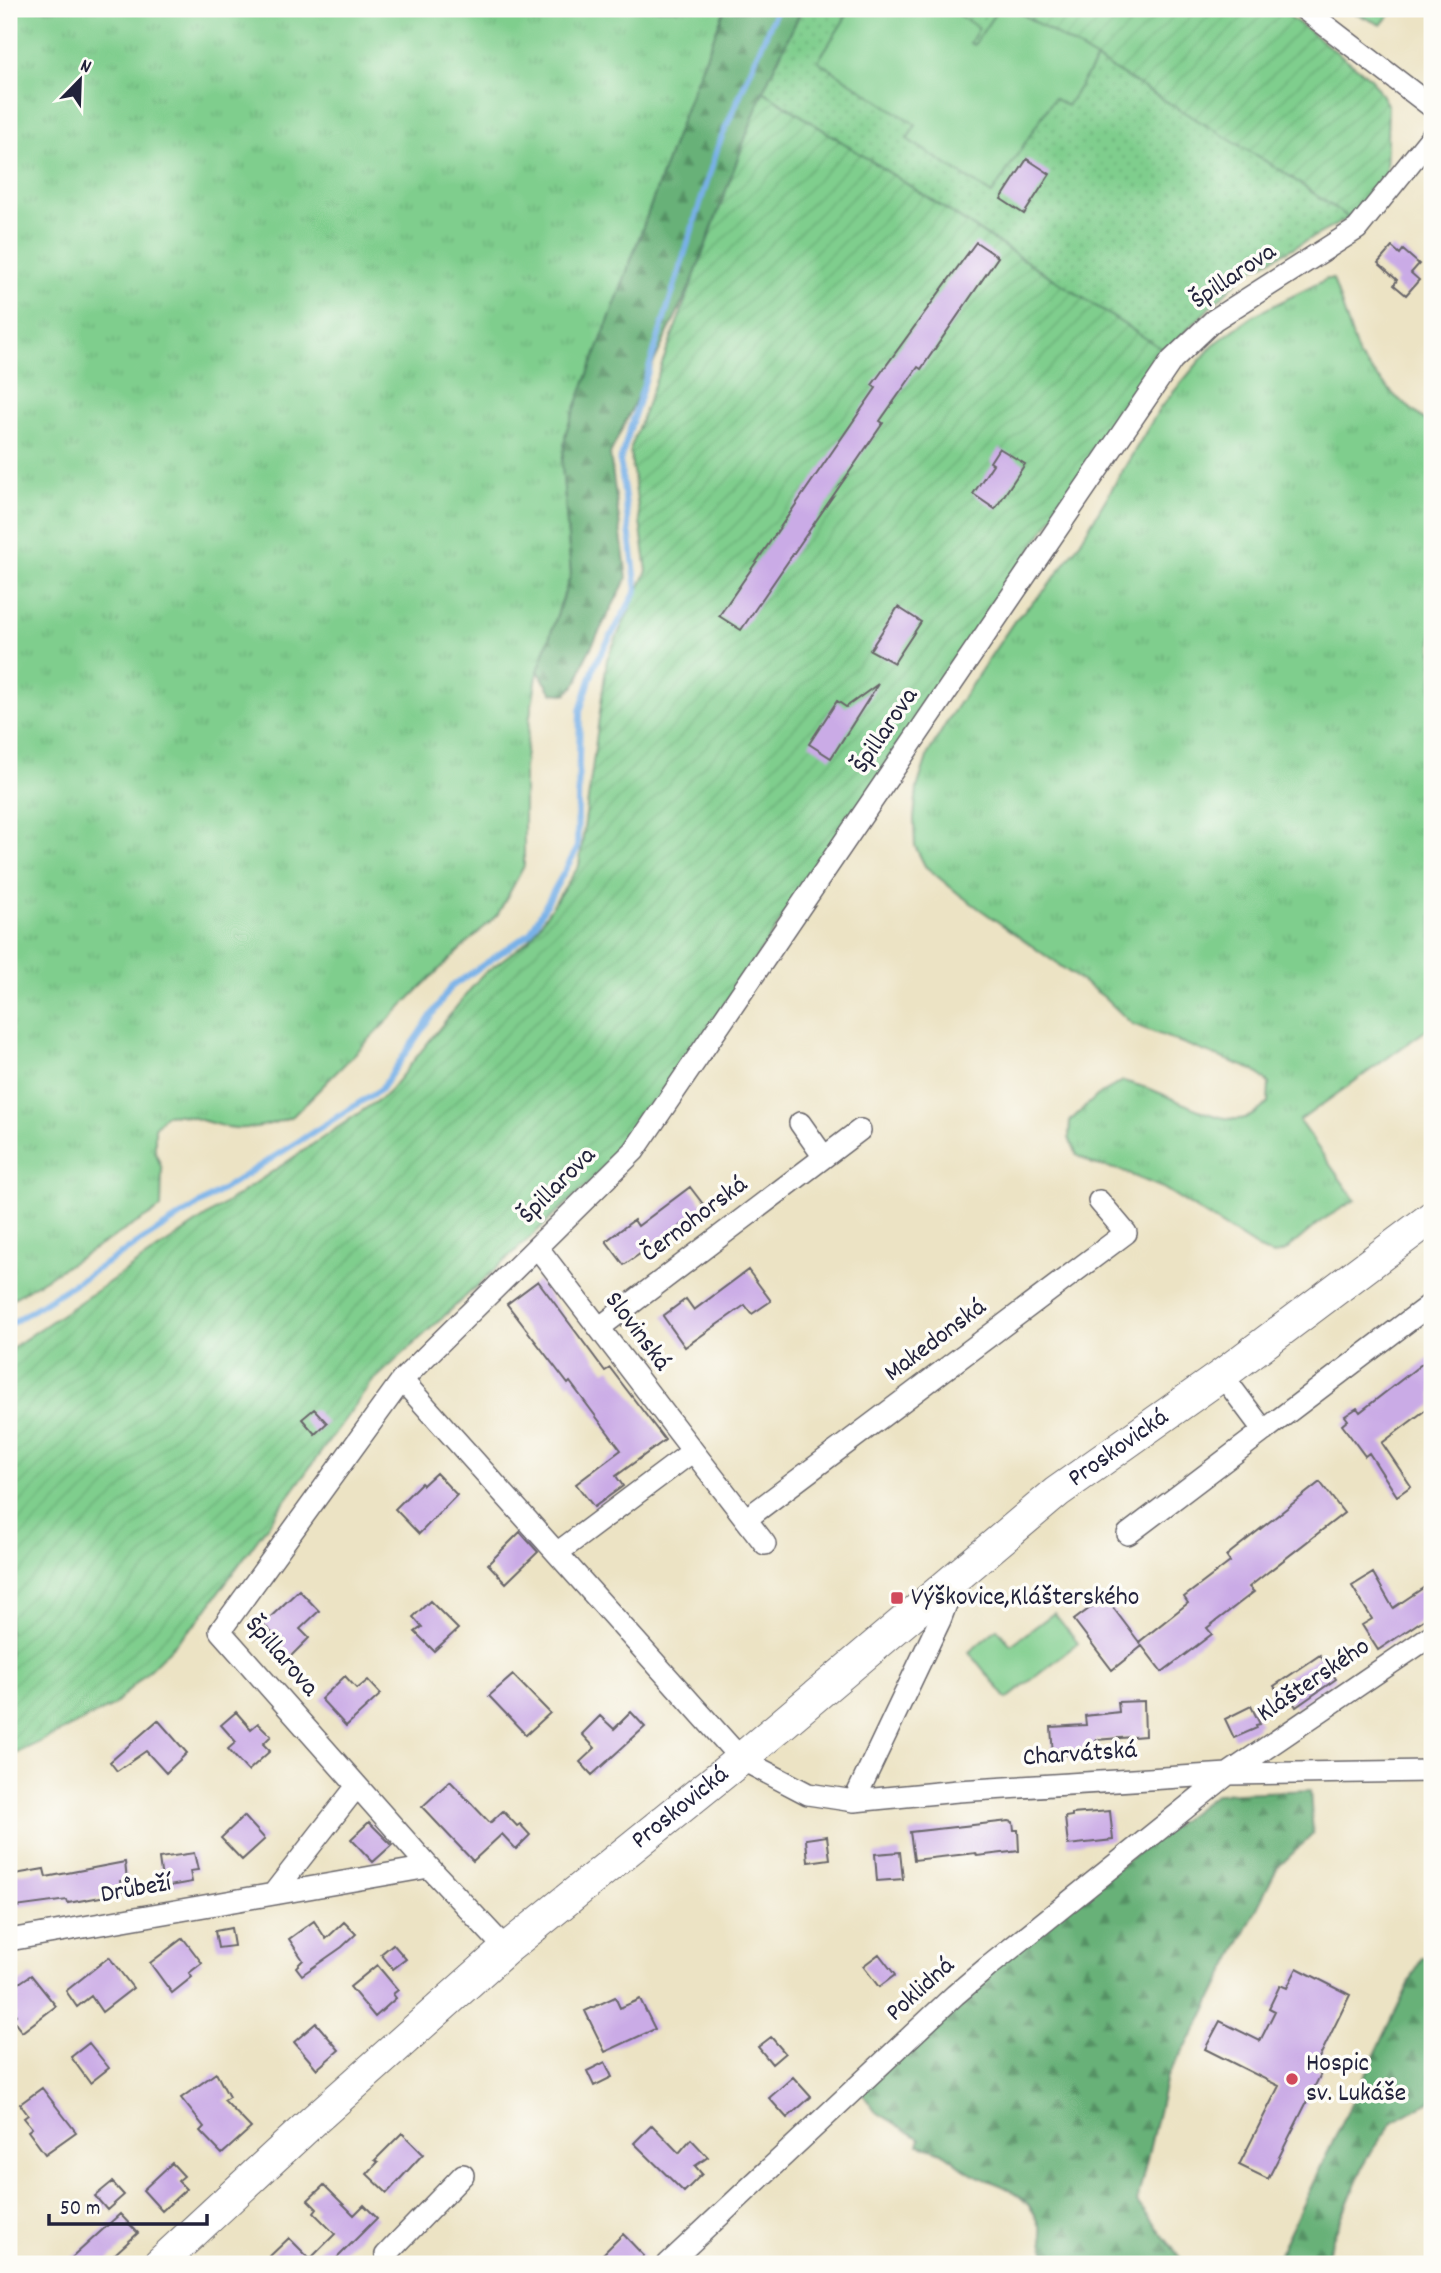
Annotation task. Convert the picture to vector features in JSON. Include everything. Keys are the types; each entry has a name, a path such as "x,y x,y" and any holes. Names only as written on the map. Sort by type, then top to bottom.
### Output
{"street":[{"path":"1304,9 1432,107"},
{"name":"Špillarova","path":"506,1949 429,1867 219,1631 402,1380 634,1150 1172,360 1214,320 1357,229 1432,136"},
{"path":"800,1123 824,1157"},
{"name":"Černohorská","path":"599,1328 860,1130"},
{"name":"Makedonská","path":"746,1519 1126,1233 1099,1201"},
{"name":"Proskovická","path":"159,2264 312,2122 506,1949 741,1759 1057,1492 1222,1375 1432,1217"},
{"name":"Slovinská","path":"537,1247 765,1544"},
{"path":"1128,1534 1432,1303"},
{"path":"1222,1375 1264,1431"},
{"path":"402,1380 741,1759"},
{"path":"557,1553 692,1451"},
{"path":"854,1801 940,1620 957,1576"},
{"name":"Klášterského","path":"1228,1774 1432,1635"},
{"name":"Charvátská","path":"741,1759 808,1794 854,1801 958,1791 1228,1774 1432,1771"},
{"name":"Poklidná","path":"668,2264 955,1995 1228,1774"},
{"path":"273,1894 357,1786"},
{"name":"Drůbeží","path":"9,1940 429,1867"},
{"path":"385,2261 463,2175"}],"green space":[{"path":"9,9 725,9 566,432 562,464 571,574 538,671 530,716 524,768 524,866 498,914 293,1116 265,1125 242,1128 226,1127 183,1115 165,1115 155,1128 155,1151 162,1169 161,1208 9,1301"},
{"path":"725,9 802,9 763,91 692,282 610,454 627,578 585,659 577,683 566,694 552,693 538,671 571,574 562,464 566,432"},
{"path":"802,9 1013,9 1282,171 1349,218 1246,273 1165,351 763,91"},
{"path":"851,9 949,9 979,28 970,43 974,45 998,9 1013,9 1097,59 1067,106 1054,98 992,194 907,139 916,125 818,61"},
{"path":"1013,9 1280,9 1372,79 1388,106 1386,176 1349,218 1282,171"},
{"path":"1346,9 1394,9 1381,25"},
{"path":"763,91 1165,351 720,1011 618,1157 372,1382 197,1622 113,1706 9,1757 9,1350 387,1094 481,976 530,939 579,866 607,659 647,571 630,450"},
{"path":"1327,279 1333,279 1359,357 1395,396 1432,426 1432,1026 1299,1121 1355,1200 1321,1221 1285,1251 1274,1255 1264,1252 1163,1188 1119,1170 1093,1164 1077,1155 1069,1138 1070,1121 1098,1095 1123,1081 1230,1119 1251,1116 1268,1103 1269,1084 1256,1071 1132,1024 1104,997 960,895 925,866 915,846 914,819 917,788 928,754 951,715 1015,620 1046,589 1079,544 1160,408 1213,345 1254,315"},
{"path":"1054,1613 1078,1643 1007,1699 969,1652 997,1629 1011,1645"},
{"path":"1310,1790 1313,1834 1277,1868 1199,2025 1166,2078 1137,2202 1185,2264 1046,2264 1038,2221 1028,2204 1005,2187 975,2175 942,2152 918,2145 920,2139 875,2111 858,2087 970,1978 1216,1794"},
{"path":"1422,1957 1432,1957 1432,2100 1393,2122 1367,2157 1322,2264 1274,2264"}],"building":[{"path":"1027,159 1050,174 1024,214 1001,199"},
{"path":"976,242 998,257 921,369 918,367 880,421 883,423 741,630 719,616 876,388 872,385"},
{"path":"1392,247 1400,254 1403,250 1419,264 1411,273 1419,280 1406,295 1394,285 1397,280 1378,263"},
{"path":"999,448 1025,464 995,509 973,494 993,464 990,462"},
{"path":"898,607 921,622 894,663 870,650"},
{"path":"878,684 831,758 809,744 837,701 846,707"},
{"path":"690,1187 706,1208 624,1265 606,1241 634,1220 638,1226"},
{"path":"748,1270 771,1301 752,1314 745,1305 685,1347 663,1316 686,1299 694,1310"},
{"path":"538,1281 605,1371 610,1368 665,1440 616,1476 623,1486 594,1507 576,1484 621,1450 507,1304"},
{"path":"1432,1356 1432,1405 1382,1443 1411,1486 1397,1496 1369,1453 1365,1456 1342,1425 1348,1420 1345,1416 1357,1408 1360,1412"},
{"path":"314,1409 327,1423 315,1434 302,1419"},
{"path":"436,1473 457,1495 419,1534 395,1509 421,1483 423,1485"},
{"path":"1320,1482 1344,1513 1249,1587 1254,1592 1207,1628 1212,1634 1162,1672 1139,1642 1188,1603 1184,1597 1230,1562 1226,1556"},
{"path":"520,1532 538,1552 506,1583 488,1564"},
{"path":"1373,1573 1393,1608 1432,1582 1432,1614 1378,1650 1362,1625 1372,1619 1352,1586"},
{"path":"299,1590 319,1611 300,1629 309,1638 286,1661 266,1640 272,1633 263,1624"},
{"path":"1105,1597 1142,1646 1112,1670 1074,1620"},
{"path":"430,1601 458,1629 434,1651 415,1632 422,1627 413,1617"},
{"path":"1320,1655 1336,1679 1296,1707 1293,1702 1285,1702 1274,1686"},
{"path":"513,1675 550,1713 526,1735 489,1696"},
{"path":"345,1676 357,1689 368,1680 381,1694 346,1726 321,1699"},
{"path":"1144,1701 1145,1736 1096,1740 1097,1753 1053,1756 1051,1727 1086,1725 1085,1716 1119,1712 1118,1702"},
{"path":"1251,1706 1260,1724 1234,1738 1225,1719"},
{"path":"236,1712 251,1729 258,1723 271,1736 263,1744 270,1751 248,1771 228,1749 236,1742 221,1725"},
{"path":"631,1712 645,1727 592,1775 580,1762 595,1748 582,1734 600,1716 614,1729"},
{"path":"158,1720 187,1753 166,1773 146,1751 117,1771 110,1762"},
{"path":"450,1781 490,1823 503,1811 530,1835 516,1849 502,1834 473,1861 422,1807"},
{"path":"1110,1811 1113,1840 1068,1845 1065,1817"},
{"path":"244,1816 265,1839 242,1860 221,1838"},
{"path":"369,1822 392,1845 373,1862 351,1839"},
{"path":"1013,1822 1014,1830 1018,1830 1019,1851 914,1860 910,1832"},
{"path":"827,1836 830,1859 808,1862 806,1839"},
{"path":"900,1852 903,1879 877,1881 875,1854"},
{"path":"194,1853 198,1870 190,1871 192,1882 163,1887 159,1858"},
{"path":"125,1862 127,1880 120,1881 122,1893 68,1903 67,1900 16,1907 14,1896 9,1897 9,1875 44,1869 46,1877"},
{"path":"314,1921 326,1939 344,1922 356,1934 302,1975 296,1967 303,1960 289,1939"},
{"path":"231,1928 234,1946 218,1948 215,1931"},
{"path":"183,1938 202,1963 189,1973 192,1977 172,1993 150,1963"},
{"path":"393,1944 406,1959 393,1969 381,1954"},
{"path":"879,1954 895,1975 879,1987 863,1966"},
{"path":"109,1957 133,1988 102,2012 91,1996 77,2007 66,1991"},
{"path":"377,1965 398,1990 393,1994 396,1998 375,2017 350,1987"},
{"name":"Hospic sv. Lukáše","path":"1297,1968 1350,1995 1314,2068 1322,2072 1268,2179 1239,2165 1279,2086 1205,2049 1220,2021 1260,2041 1275,2011 1269,2008 1280,1985 1287,1988"},
{"path":"31,1975 56,2006 22,2032 12,2019 16,2015 9,2005 9,1990"},
{"path":"615,1997 620,2008 640,1999 655,2029 605,2052 585,2011"},
{"path":"316,2023 339,2050 317,2069 294,2042"},
{"path":"771,2037 785,2053 772,2064 758,2047"},
{"path":"89,2043 109,2068 90,2083 71,2057"},
{"path":"605,2062 612,2077 594,2086 587,2071"},
{"path":"216,2073 229,2097 224,2100 251,2128 222,2154 200,2131 204,2127 181,2098"},
{"path":"793,2077 811,2097 787,2118 769,2098"},
{"path":"42,2088 76,2132 45,2154 28,2131 32,2128 24,2118 28,2115 20,2104"},
{"path":"652,2125 679,2153 691,2139 708,2157 695,2166 702,2174 684,2192 634,2143"},
{"path":"402,2133 423,2154 387,2193 367,2174 378,2162 375,2160"},
{"path":"172,2163 184,2176 178,2181 186,2189 162,2211 143,2190"},
{"path":"112,2182 124,2195 107,2210 95,2196"},
{"path":"324,2185 354,2215 364,2205 377,2218 331,2264 278,2264 270,2256 289,2238 310,2259 335,2234 314,2213 317,2209 308,2200"},
{"path":"120,2214 138,2233 104,2264 65,2264"},
{"path":"623,2234 644,2256 636,2264 593,2264"}],"waterway":[{"path":"9,1325 381,1089 451,987 530,933 577,849 580,711 595,664 637,590 620,461 718,146 777,9"}],"place":[{"name":"Výškovice,Klášterského","path":"897,1598"},
{"name":"Hospic sv. Lukáše","path":"1292,2079"}]}
